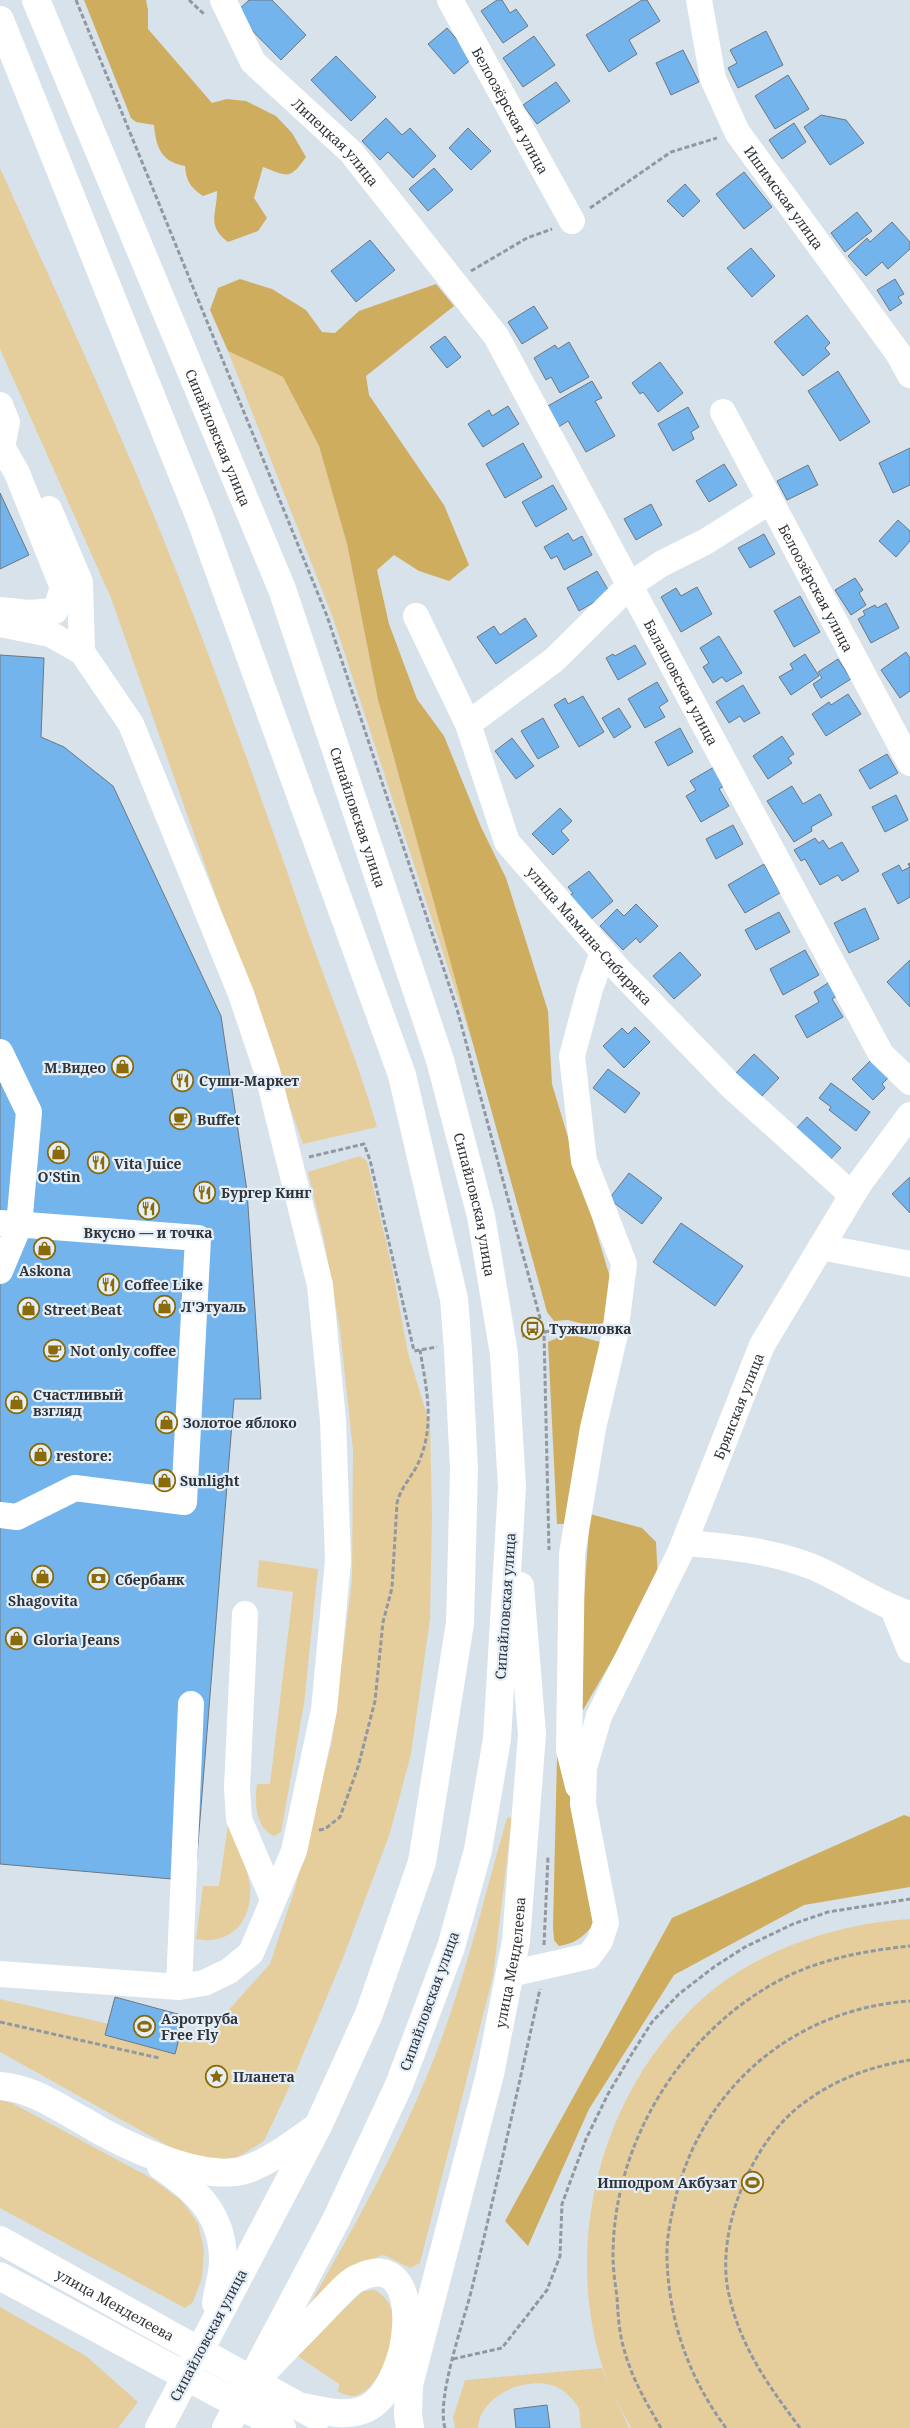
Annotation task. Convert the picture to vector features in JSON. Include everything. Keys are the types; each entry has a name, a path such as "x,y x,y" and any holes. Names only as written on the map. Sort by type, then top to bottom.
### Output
{"main road":[{"name":"Сипайловская улица","path":"36,0 282,589 440,1060 481,1216 504,1354 512,1487 497,1739 478,1850 451,1947 395,2094 336,2220 226,2428"},
{"name":"Сипайловская улица","path":"0,20 200,518 402,1075 454,1299 464,1469 460,1623 422,1862 369,2014 318,2126 159,2428"},
{"path":"0,59 30,97"},
{"name":"улица Менделеева","path":"410,2428 408,2415 409,2385 490,2074 516,1941 532,1734 512,1487"},
{"path":"4,2084 42,2097 95,2128 131,2146 197,2171 222,2173 248,2169 274,2155 318,2126"},
{"path":"131,2146 174,2175 199,2196 211,2210 218,2225 223,2262 212,2327"},
{"name":"улица Менделеева","path":"0,2240 303,2407 335,2428"},
{"path":"247,2389 357,2278 377,2271 390,2274 401,2285 407,2304 406,2331 399,2364 390,2387 377,2403 362,2411 338,2414 303,2407"},
{"path":"0,2276 282,2428"},
{"path":"139,2428 180,2386"}],"street":[{"name":"Липецкая улица","path":"223,0 253,62 351,152 453,281"},
{"name":"Белоозёрская улица","path":"450,0 572,221"},
{"name":"Ишимская улица","path":"699,0 713,79 737,132 898,353 910,375"},
{"name":"Балашовская улица","path":"453,281 496,336 881,1054 910,1082"},
{"path":"0,405 7,422 1,448 17,473 46,504 80,582 82,652"},
{"name":"Белоозёрская улица","path":"724,412 910,763"},
{"path":"0,610 54,611 63,588 17,473"},
{"path":"468,724 554,660 630,585 661,564 705,542 770,500"},
{"name":"улица Мамина-Сибиряка","path":"416,616 468,724 507,842 603,952 730,1085 852,1195"},
{"path":"0,624 50,634 82,652 131,724 241,994 267,1071 320,1285 333,1420 338,1561 324,1710 294,1851 251,1953 228,1971 204,1982 179,1987 0,1974"},
{"path":"510,1974 589,1956 600,1941 606,1923 583,1804 569,1750 572,1554 593,1428 615,1334 624,1264 584,1160 572,1056 603,952"},
{"path":"0,1052 29,1112 0,1271"},
{"name":"Брянская улица","path":"583,1804 584,1768 599,1716 684,1543 762,1345 852,1195 910,1115"},
{"path":"0,1515 17,1517 75,1488 184,1502 198,1238 9,1225"},
{"path":"821,1246 910,1264"},
{"path":"684,1543 737,1546 812,1567 901,1611 910,1650"},
{"path":"245,1614 237,1788 238,1819 274,1899"},
{"path":"179,1987 191,1704"}],"path":[{"path":"453,281 528,238 572,221 671,152 737,132"},
{"path":"300,1159 364,1144 370,1160 414,1350"},
{"path":"544,1333 573,1326 599,1330"},
{"path":"317,1830 325,1829 340,1817 358,1767 375,1701 383,1622 392,1588 397,1503 399,1494 420,1460 428,1431 430,1407 420,1350"},
{"path":"453,2359 502,2348 547,2290 560,2256 562,2204 586,2139 608,2094 652,2022 679,1994 714,1967 745,1947 793,1924 828,1912 910,1899"},
{"path":"661,2428 635,2379 624,2350 613,2256 618,2204 631,2152 656,2100 685,2056 723,2018 766,1987 816,1965 868,1950 910,1946"},
{"path":"726,2428 700,2390 681,2344 671,2304 667,2257 672,2214 684,2168 704,2128 728,2091 762,2057 797,2034 836,2016 879,2003 910,2001"},
{"path":"0,2022 159,2058"},
{"path":"800,2428 775,2395 742,2340 728,2292 726,2255 731,2221 741,2189 756,2158 778,2128 803,2103 830,2086 858,2073 910,2060"}],"shaded area":[{"path":"84,0 146,0 148,29 212,103 227,99 246,101 276,116 292,133 306,157 296,170 288,174 278,173 263,167 254,198 267,218 258,231 228,242 221,236 214,219 217,191 203,196 195,190 188,180 185,166 170,161 161,152 156,140 154,125 136,122 131,118"},
{"path":"0,168 119,434 165,542 264,805 353,1053 377,1127 303,1144 111,598 0,349"},
{"path":"240,279 272,289 306,310 322,332 335,333 359,311 436,284 454,306 366,376 369,395 444,505 469,565 449,581 419,571 394,555 377,570 389,624 417,699 444,736 481,827 506,878 548,1011 552,1084 615,1294 608,1323 587,1325 568,1320 554,1321 547,1312 378,700 347,544 319,446 283,377 228,351 210,310 218,288"},
{"path":"228,351 283,377 319,446 347,544 378,700 475,1050 333,618"},
{"path":"360,1156 367,1161 392,1267 408,1353 430,1425 432,1514 430,1619 411,1754 390,1833 343,1958 289,2088 264,2141 238,2157 208,2161 181,2153 0,2052 0,1999 192,2043 225,2014 270,1964 295,1888 332,1741 352,1580 353,1450 340,1330 324,1240 308,1172"},
{"path":"564,1335 578,1336 604,1343 565,1524 557,1524 548,1342"},
{"path":"590,1514 642,1528 656,1542 658,1581 583,1710 576,1707"},
{"path":"259,1560 318,1569 304,1704 281,1832 274,1836 263,1827 260,1821 256,1807 256,1791 257,1784 270,1784 293,1592 257,1587"},
{"path":"563,1756 594,1924 579,1939 559,1946 554,1940 553,1927 557,1757"},
{"path":"232,1798 250,1886 248,1910 237,1928 229,1934 208,1940 196,1939 203,1886 219,1886"},
{"path":"904,1815 910,1817 910,1887 804,1905 674,1975 589,2109 528,2246 505,2221 672,1918"},
{"path":"507,1818 512,1818 493,1976 420,2263 410,2268 384,2255 373,2259 344,2275 310,2304 373,2191 411,2114 428,2074 464,1971"},
{"name":"Ипподром Акбузат","path":"910,1919 910,2428 631,2428 610,2386 600,2359 590,2311 587,2262 591,2213 601,2165 617,2119 640,2075 668,2035 702,1999 747,1966 773,1953 827,1933 855,1926"},
{"path":"0,2100 12,2103 151,2178 181,2200 198,2223 204,2250 202,2278 193,2302 185,2308 0,2208"},
{"path":"375,2290 381,2294 392,2311 393,2321 390,2347 379,2374 372,2385 363,2392 353,2396 346,2395 338,2392 339,2384 296,2355 363,2291"},
{"path":"0,2307 86,2356 138,2402 118,2428 0,2428"},
{"path":"602,2368 629,2428 581,2428 579,2409 569,2396 558,2388 545,2384 530,2384 515,2387 501,2394 490,2403 481,2415 478,2428 455,2428 453,2418 465,2380"}],"building":[{"path":"249,0 272,0 306,35 281,60 235,13"},
{"path":"497,0 502,0 510,13 516,9 528,26 503,43 481,11"},
{"path":"642,0 647,0 660,21 629,40 637,54 609,72 586,35"},
{"path":"447,28 473,58 454,74 428,44"},
{"path":"766,31 783,65 738,88 728,68 737,63 730,50"},
{"path":"534,36 555,65 523,87 503,58"},
{"path":"683,50 699,82 671,95 656,63"},
{"path":"336,56 376,97 351,121 311,80"},
{"path":"788,75 809,109 775,129 755,96"},
{"path":"556,82 570,101 537,124 523,105"},
{"path":"821,115 846,120 864,143 830,165 804,127"},
{"path":"386,118 402,135 410,128 436,156 413,178 388,152 380,160 362,141"},
{"path":"794,123 806,142 782,159 769,140"},
{"path":"468,128 491,151 471,170 449,148"},
{"path":"434,168 453,190 428,211 409,189"},
{"path":"744,172 772,207 744,229 716,194"},
{"path":"685,184 700,201 683,217 667,201"},
{"path":"857,212 872,231 845,252 831,233"},
{"path":"892,222 910,242 910,249 888,269 882,262 866,276 848,256 867,238 870,242"},
{"path":"370,240 395,270 356,302 331,271"},
{"path":"751,248 775,276 752,297 727,268"},
{"path":"895,279 904,294 898,297 902,303 890,311 877,290"},
{"path":"534,306 548,328 522,344 508,322"},
{"path":"807,315 830,343 825,348 830,354 803,376 774,342"},
{"path":"445,336 461,357 447,368 430,347"},
{"path":"569,342 589,377 560,393 551,377 546,380 534,358 555,345 558,349"},
{"path":"660,362 683,393 658,412 643,392 640,394 632,383"},
{"path":"838,371 870,422 840,441 808,391"},
{"path":"592,381 602,398 595,401 615,436 586,452 568,421 557,428 546,407"},
{"path":"508,406 519,424 483,447 468,424 489,410 492,416"},
{"path":"688,407 699,427 691,432 694,439 673,451 658,424"},
{"path":"523,443 542,477 505,498 486,464"},
{"path":"910,448 910,485 893,493 879,463"},
{"path":"724,464 737,485 709,502 696,481"},
{"path":"808,465 818,485 787,500 777,481"},
{"path":"553,485 567,509 536,527 522,502"},
{"path":"0,493 29,555 0,569"},
{"path":"651,504 662,525 636,540 624,519"},
{"path":"898,520 910,531 910,541 896,557 879,541"},
{"path":"568,533 573,541 582,536 592,555 564,570 557,556 551,559 544,547"},
{"path":"764,534 775,554 750,568 738,548"},
{"path":"597,571 610,593 579,611 567,588"},
{"path":"855,578 863,590 859,593 866,605 851,615 835,590"},
{"path":"697,587 712,614 681,632 661,597 676,588 681,596"},
{"path":"800,596 820,632 794,647 774,611"},
{"path":"886,603 899,628 871,643 858,619 865,615 863,611 875,605 877,608"},
{"path":"525,618 537,636 496,664 477,637 494,626 500,635"},
{"path":"719,636 742,673 726,682 722,677 713,683 703,667 709,663 700,648"},
{"path":"635,645 646,664 618,680 606,658 613,654 615,656"},
{"path":"906,652 910,658 910,691 900,698 881,670"},
{"path":"805,654 819,676 791,695 779,677 793,669 790,664"},
{"path":"0,655 44,658 41,737 64,747 113,786 221,1016 247,1191 261,1399 234,1399 195,1881 0,1864"},
{"path":"838,659 851,679 821,698 813,684 822,678 818,672"},
{"path":"657,682 668,701 659,707 665,717 645,728 628,699"},
{"path":"743,685 760,713 744,722 740,716 729,723 716,702"},
{"path":"848,694 861,714 826,736 812,714 829,702 831,705"},
{"path":"583,696 604,732 579,747 554,705 565,698 568,704"},
{"path":"619,708 631,727 614,738 602,718"},
{"path":"543,718 559,747 538,759 521,731"},
{"path":"680,728 693,752 668,766 655,742"},
{"path":"782,736 794,754 788,758 792,763 768,779 753,756"},
{"path":"512,738 534,766 516,779 495,751"},
{"path":"887,754 898,773 870,789 859,770"},
{"path":"714,767 724,786 719,789 729,806 701,822 686,796 696,790 690,781"},
{"path":"792,786 803,804 820,794 832,815 811,827 812,831 794,842 767,801"},
{"path":"896,795 908,820 885,832 872,807"},
{"path":"560,808 572,821 561,831 569,840 553,855 532,834"},
{"path":"733,825 743,844 716,859 706,839"},
{"path":"815,838 819,843 823,840 829,849 842,842 859,871 842,881 838,875 820,885 805,859 801,861 794,850"},
{"path":"764,864 780,893 745,913 728,885"},
{"path":"899,865 902,871 910,867 910,897 898,904 882,874"},
{"path":"589,871 613,901 589,921 566,898 573,893 568,887"},
{"path":"636,904 658,926 640,943 636,938 623,950 600,926 617,909 624,916"},
{"path":"865,908 879,939 849,953 834,923"},
{"path":"779,912 790,932 756,950 745,930"},
{"path":"805,950 819,975 783,995 770,969"},
{"path":"680,952 701,975 674,999 653,976"},
{"path":"910,960 910,1007 887,982"},
{"path":"831,981 839,995 832,999 843,1017 807,1038 795,1016 819,1002 814,992"},
{"path":"635,1027 650,1042 624,1068 603,1046 622,1028 628,1034"},
{"path":"754,1054 779,1078 760,1098 735,1074"},
{"path":"870,1061 888,1078 882,1084 885,1088 873,1100 852,1079"},
{"path":"608,1069 640,1093 625,1113 593,1088"},
{"path":"831,1083 870,1112 856,1131 829,1110 831,1107 819,1098"},
{"path":"807,1117 841,1148 826,1164 792,1133"},
{"path":"629,1173 662,1198 642,1224 609,1199"},
{"path":"910,1177 910,1213 892,1194"},
{"path":"681,1223 743,1266 715,1306 653,1262"},
{"name":"Аэротруба Free Fly","path":"115,1997 185,2016 175,2054 105,2035"},
{"path":"547,2405 550,2428 516,2428 514,2409"}],"place":[{"name":"М.Видео","path":"122,1067"},
{"name":"Суши-Маркет","path":"183,1080"},
{"name":"Buffet","path":"181,1119"},
{"name":"O'Stin","path":"59,1153"},
{"name":"Vita Juice","path":"98,1163"},
{"name":"Бургер Кинг","path":"205,1192"},
{"name":"Вкусно — и точка","path":"148,1209"},
{"name":"Askona","path":"45,1248"},
{"name":"Coffee Like","path":"108,1284"},
{"name":"Л'Этуаль","path":"165,1306"},
{"name":"Street Beat","path":"28,1309"},
{"name":"Тужиловка","path":"533,1328"},
{"name":"Not only coffee","path":"54,1350"},
{"name":"Счастливый взгляд","path":"17,1402"},
{"name":"Золотое яблоко","path":"167,1422"},
{"name":"restore:","path":"40,1455"},
{"name":"Sunlight","path":"164,1480"},
{"name":"Shagovita","path":"43,1577"},
{"name":"Сбербанк","path":"99,1579"},
{"name":"Gloria Jeans","path":"17,1639"},
{"name":"Аэротруба Free Fly","path":"145,2026"},
{"name":"Планета","path":"217,2076"},
{"name":"Ипподром Акбузат","path":"753,2182"}]}
